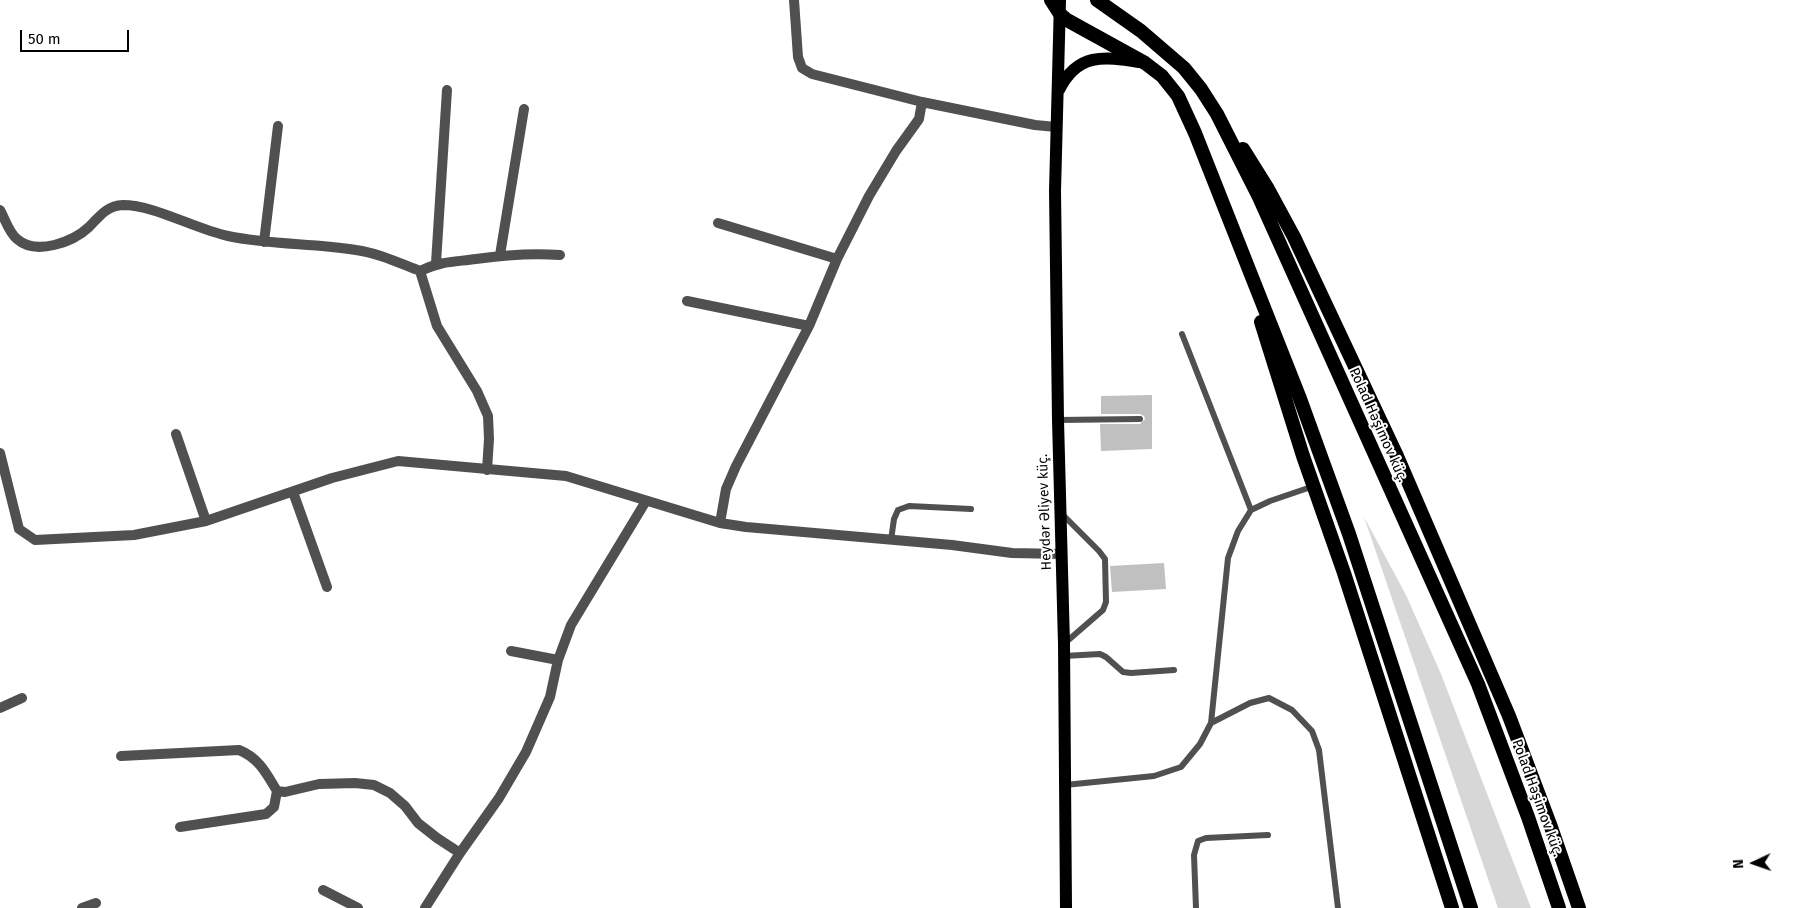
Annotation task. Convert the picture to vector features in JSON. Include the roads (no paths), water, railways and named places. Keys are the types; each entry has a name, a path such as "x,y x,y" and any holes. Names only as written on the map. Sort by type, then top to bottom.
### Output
{"highway":[{"path":"1050,0 1067,20 1145,63 1162,76 1178,96 1195,133 1299,396 1349,534 1471,908"},
{"name":"Polad Həşimov küç.","path":"1097,0 1141,31 1184,68 1201,89 1217,114 1258,195 1478,684 1560,908"},
{"path":"1217,114 1248,157 1294,237 1397,456 1509,716 1580,908"},
{"path":"1224,206 1452,908"},
{"path":"1528,817 1552,908"},
{"path":"1448,834 1477,908"}],"main road":[{"path":"1050,0 1056,121"},
{"path":"1056,121 1060,0"},
{"path":"1058,92 1069,73 1078,64 1093,58 1114,58 1145,63"},
{"name":"Heydər Əliyev küç.","path":"1056,121 1058,420 1064,650 1066,908"}],"street":[{"path":"794,0 798,57 802,68 812,74 922,102 1035,125 1056,121"},
{"path":"436,263 447,90"},
{"path":"720,523 726,489 736,466 809,326 837,259 869,196 918,119 922,102"},
{"path":"500,255 524,109"},
{"path":"264,242 278,126"},
{"path":"0,210 15,238 25,245 39,247 60,243 76,236 89,227 108,208 120,205 143,208 201,229 227,236 264,242 356,250 381,256 420,271 436,263 500,255 560,255"},
{"path":"718,223 837,259"},
{"path":"420,271 437,326 476,391 488,416 488,470"},
{"path":"687,301 809,326"},
{"path":"176,434 206,521"},
{"path":"0,453 19,529 35,540 134,535 206,521 332,478 398,461 566,476 720,523 789,532 952,545 1012,553 1062,554"},
{"path":"293,492 327,587"},
{"path":"425,908 460,853 499,798 526,752 550,697 558,660 571,625 646,501"},
{"path":"512,651 558,660"},
{"path":"0,708 22,698"},
{"path":"121,756 239,750 250,755 264,768 277,791 274,807 266,814 180,828"},
{"path":"277,791 285,792 319,784 355,783 374,785 390,793 405,806 418,823 460,853"},
{"path":"323,890 358,908"},
{"path":"82,908 96,903"}],"lane":[{"path":"1182,334 1251,510"},
{"path":"1058,420 1140,419"},
{"path":"1065,785 1154,776 1181,767 1200,744 1211,723 1228,558 1238,531 1251,510 1270,500 1314,486"},
{"path":"891,540 894,519 898,510 909,506 971,509"},
{"path":"1060,512 1099,551 1104,559 1106,602 1103,610 1064,650"},
{"path":"1064,650 1106,656 1122,672 1174,670"},
{"path":"1211,723 1250,703 1269,698 1292,710 1312,731 1319,750 1338,908"},
{"path":"1196,908 1194,855 1198,841 1206,838 1268,834"}]}
